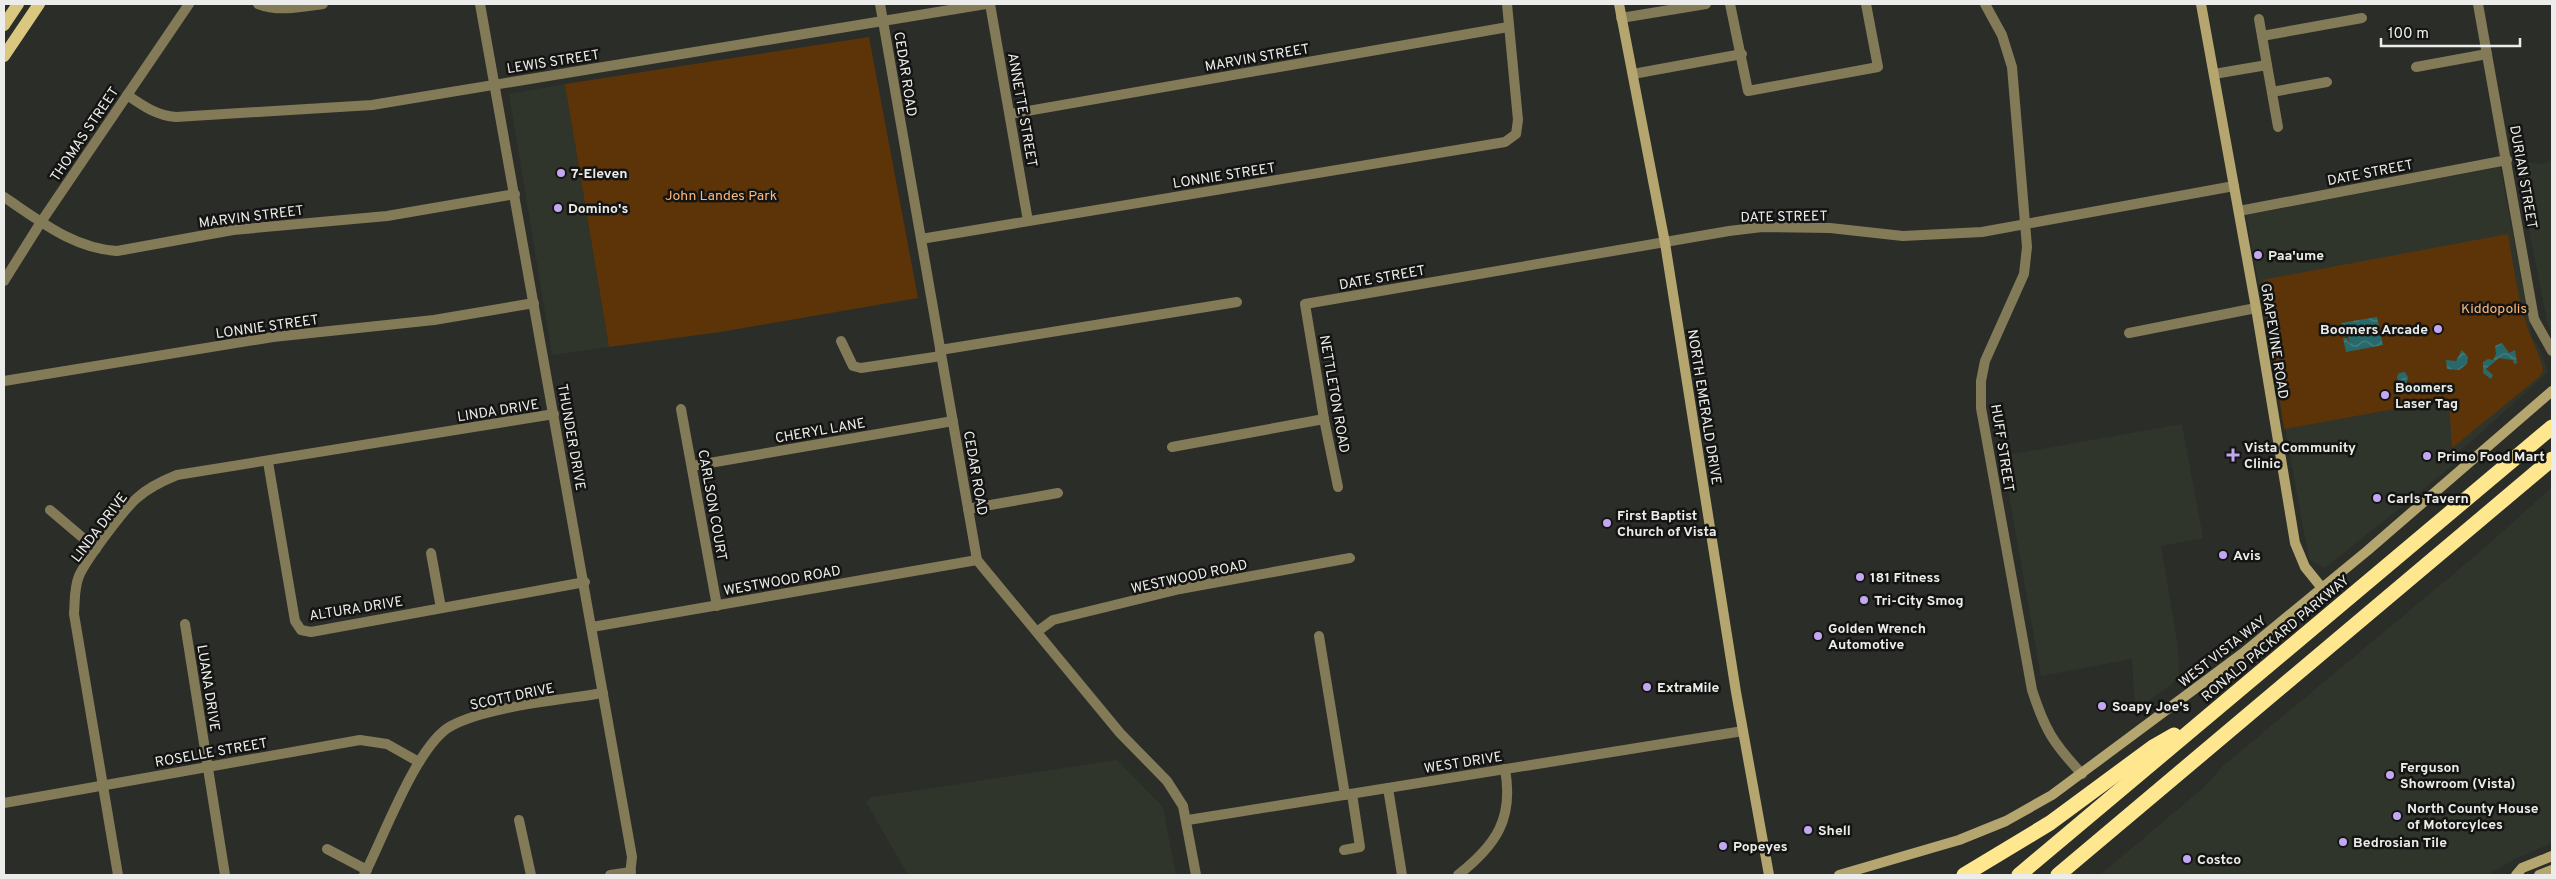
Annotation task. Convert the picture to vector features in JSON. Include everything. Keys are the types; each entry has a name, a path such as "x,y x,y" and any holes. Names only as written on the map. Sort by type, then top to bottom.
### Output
{"highway":[{"name":"RONALD PACKARD PARKWAY","path":"2019,875 2552,428"},
{"path":"2058,875 2552,460"},
{"path":"1964,875 2050,823 2153,747 2208,715"},
{"path":"2073,875 2157,792"}],"main road":[{"path":"4,25 18,4"},
{"path":"4,56 39,4"},
{"name":"NORTH EMERALD DRIVE","path":"1619,4 1665,243 1743,732 1769,875"},
{"name":"GRAPEVINE ROAD","path":"2201,4 2256,308 2295,543 2305,567 2322,588"},
{"name":"WEST VISTA WAY","path":"1839,875 1959,840 2006,821 2052,795 2203,684 2322,588 2552,390"},
{"path":"2516,875 2522,868 2552,856"},
{"path":"2539,875 2552,870"}],"street":[{"name":"THOMAS STREET","path":"4,281 41,222 189,4"},
{"path":"258,4 296,9 323,4"},
{"name":"THUNDER DRIVE","path":"480,4 632,857 631,874"},
{"name":"CEDAR ROAD","path":"880,4 977,560"},
{"name":"LEWIS STREET","path":"127,95 146,108 165,116 176,117 372,106 494,84 986,4"},
{"name":"ANNETTE STREET","path":"990,4 1028,221"},
{"path":"1507,4 1508,27"},
{"path":"1621,18 1706,4"},
{"path":"1730,4 1742,54 1748,91 1878,68 1866,4"},
{"name":"HUFF STREET","path":"1986,4 2002,35 2012,67 2027,247 2024,274 1985,361 1981,381 1981,408 2032,690 2044,726 2057,747 2082,774"},
{"name":"DURIAN STREET","path":"2478,4 2534,319 2552,351"},
{"path":"2262,36 2362,18"},
{"path":"2259,19 2278,127"},
{"name":"MARVIN STREET","path":"1010,114 1508,27"},
{"name":"LONNIE STREET","path":"920,239 1506,142 1516,134 1518,120 1508,27"},
{"path":"1633,74 1742,54"},
{"path":"2416,67 2487,54"},
{"path":"2214,74 2267,65"},
{"path":"2272,92 2327,82"},
{"name":"DATE STREET","path":"2239,211 2507,160"},
{"name":"DATE STREET","path":"1305,304 1762,227 1830,228 1902,236 1982,232 2234,186"},
{"name":"MARVIN STREET","path":"4,197 67,239 98,250 117,251 233,230 388,216 515,194"},
{"path":"841,340 853,366 861,368 1237,302"},
{"name":"LONNIE STREET","path":"4,381 273,337 434,320 534,303"},
{"name":"NETTLETON ROAD","path":"1305,304 1324,419 1338,487"},
{"path":"2129,333 2256,308"},
{"name":"CARLSON COURT","path":"682,409 717,606"},
{"name":"LINDA DRIVE","path":"118,875 74,614 75,589 80,575 96,549 135,499 158,482 177,475 268,462 554,414"},
{"path":"1172,447 1324,419"},
{"name":"CHERYL LANE","path":"692,466 953,421"},
{"name":"ALTURA DRIVE","path":"268,462 295,621 301,630 311,632 584,582"},
{"path":"968,509 1058,494"},
{"path":"50,510 96,549"},
{"path":"431,553 441,608"},
{"name":"WESTWOOD ROAD","path":"1038,631 1053,620 1180,589 1350,558"},
{"path":"977,560 1038,631 1120,733 1167,781 1183,806 1188,820 1196,875"},
{"name":"WESTWOOD ROAD","path":"592,627 977,560"},
{"name":"LUANA DRIVE","path":"185,624 225,875"},
{"path":"1319,636 1348,794 1360,847 1344,850"},
{"name":"SCOTT DRIVE","path":"366,872 419,762 438,737 450,726 481,714 603,693"},
{"name":"WEST DRIVE","path":"1188,820 1743,732"},
{"name":"ROSELLE STREET","path":"4,803 360,740 387,744 419,762"},
{"path":"1458,875 1479,859 1500,831 1507,811 1505,769"},
{"path":"1388,788 1402,875"},
{"path":"519,820 530,875"},
{"path":"327,849 366,872"},
{"path":"610,875 631,874"}],"shaded area":[{"path":"565,84 609,347 552,355 509,94"},
{"path":"2515,161 2540,164 2552,161 2552,333 2548,325"},
{"path":"2500,167 2532,336 2542,354 2548,372 2457,454 2456,463 2325,568 2309,559 2246,215"},
{"path":"2182,424 2203,538 2161,546 2178,647 2179,675 2173,683 2137,709 2134,696 2132,659 2041,676 2002,456"},
{"path":"2552,487 2552,843 2515,859 2487,875 2100,875 2203,788 2223,766 2481,551"},
{"path":"1117,760 1163,807 1176,875 908,875 866,802 872,797"}],"green space":[{"name":"John Landes Park","path":"869,37 918,298 720,332 609,347 565,84"},
{"name":"Kiddopolis","path":"2508,234 2523,312 2542,365 2543,371 2539,377 2452,448 2449,399 2284,429 2262,282 2267,279"}],"water":[{"path":"2377,317 2383,345 2346,352 2343,338 2347,338 2350,345 2346,328 2346,335 2343,336 2341,323"},
{"path":"2502,343 2509,353 2515,350 2517,363 2514,364 2513,360 2499,358 2486,369 2493,375 2491,379 2483,373 2483,362 2488,359 2493,360 2496,354 2495,346"},
{"path":"2462,350 2468,357 2467,364 2459,370 2447,369 2446,360 2456,361"},
{"path":"2405,372 2408,377 2406,385 2417,387 2427,385 2425,391 2401,394 2404,385 2399,383 2397,377 2399,373"}],"place":[{"name":"7-Eleven","path":"561,173"},
{"name":"Domino's","path":"558,208"},
{"name":"Paa'ume","path":"2258,255"},
{"name":"Boomers Arcade","path":"2438,329"},
{"name":"Boomers Laser Tag","path":"2385,395"},
{"name":"Vista Community Clinic","path":"2233,455"},
{"name":"Primo Food Mart","path":"2427,456"},
{"name":"Carls Tavern","path":"2377,498"},
{"name":"First Baptist Church of Vista","path":"1607,523"},
{"name":"Avis","path":"2223,555"},
{"name":"181 Fitness","path":"1860,577"},
{"name":"Tri-City Smog","path":"1864,600"},
{"name":"Golden Wrench Automotive","path":"1818,636"},
{"name":"ExtraMile","path":"1647,687"},
{"name":"Soapy Joe's","path":"2102,706"},
{"name":"Ferguson Showroom (Vista)","path":"2390,775"},
{"name":"North County House of Motorcylces","path":"2397,816"},
{"name":"Shell","path":"1808,830"},
{"name":"Bedrosian Tile","path":"2343,842"},
{"name":"Popeyes","path":"1723,846"},
{"name":"Costco","path":"2187,859"}]}
